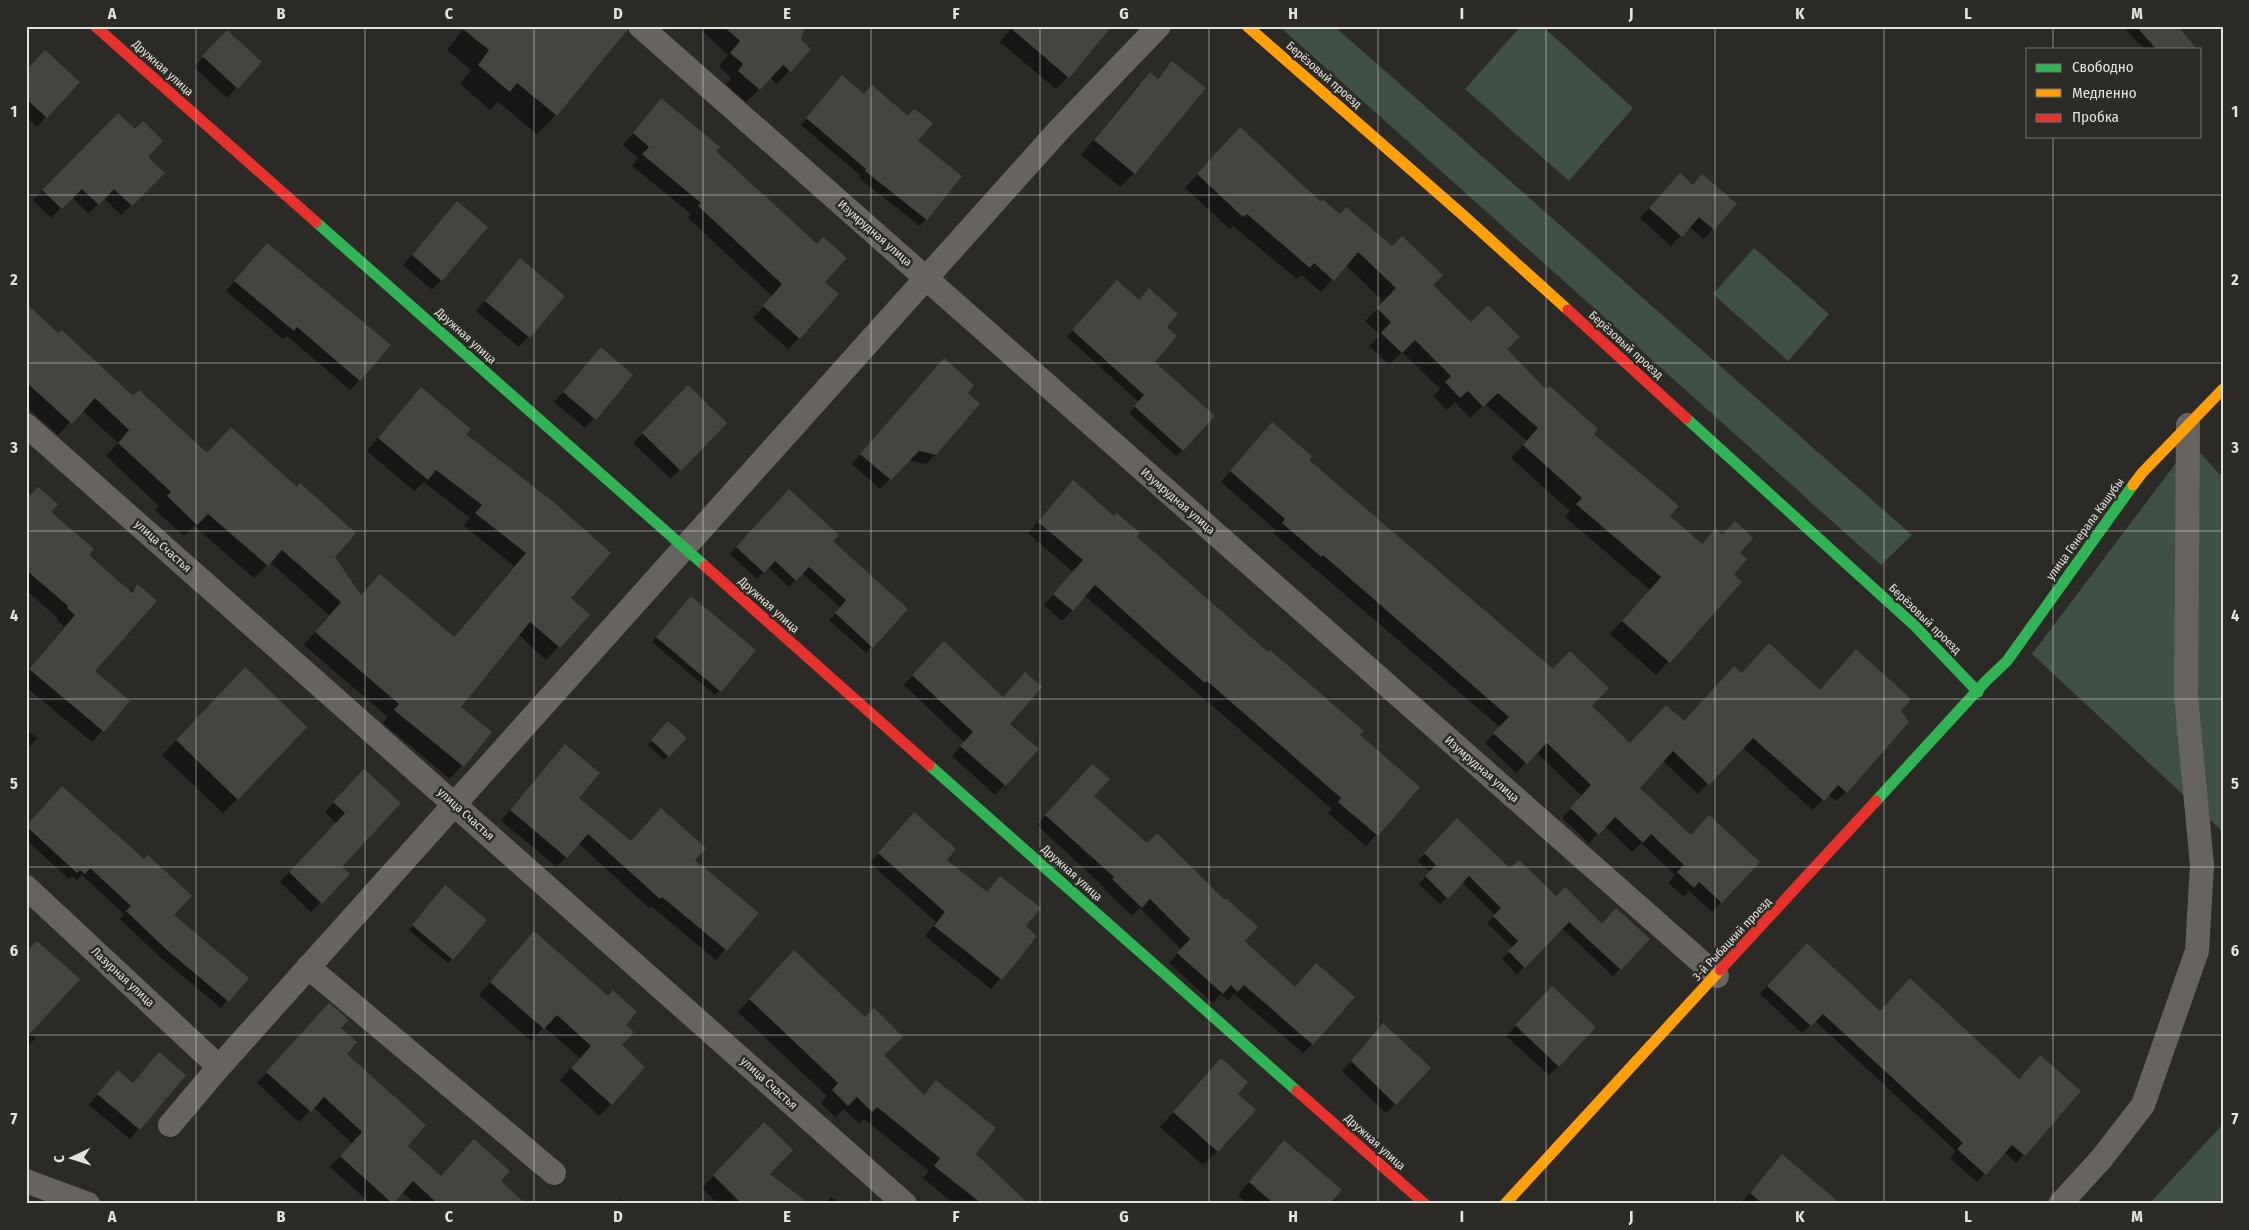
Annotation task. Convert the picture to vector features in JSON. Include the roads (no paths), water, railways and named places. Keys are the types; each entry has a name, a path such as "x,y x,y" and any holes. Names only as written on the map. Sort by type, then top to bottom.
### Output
{"street":[{"name":"Дружная улица","path":"95,26 1425,1204"},
{"name":"Изумрудная улица","path":"640,26 1717,976"},
{"path":"170,1125 308,967 1058,131 1159,26"},
{"name":"Берёзовый проезд","path":"1247,26 1464,216 1915,626 1978,692"},
{"name":"улица Генерала Кашубы","path":"1978,692 2007,661 2142,473 2223,389"},
{"name":"улица Счастья","path":"26,425 905,1204"},
{"path":"2060,1204 2102,1158 2143,1105 2197,951 2202,865 2186,696 2188,425"},
{"name":"3-й Рыбацкий проезд","path":"1505,1204 1978,692"},
{"name":"Лазурная улица","path":"26,887 219,1067"},
{"path":"308,967 554,1173"},
{"path":"26,1181 88,1204"}]}
